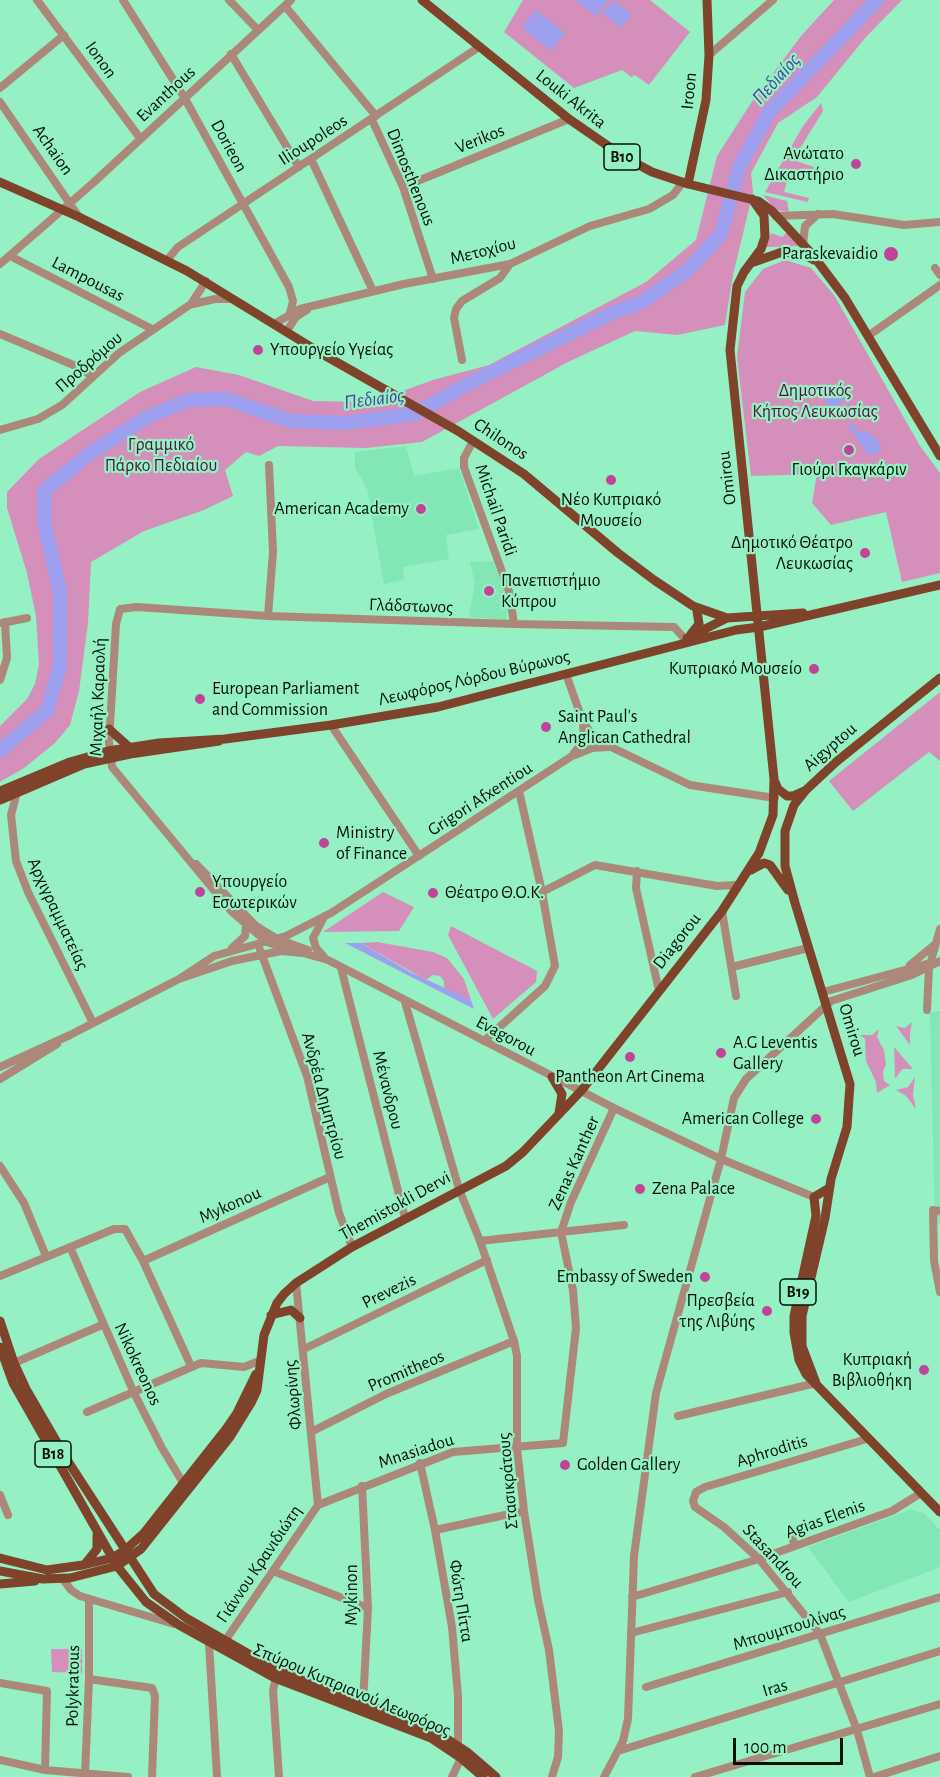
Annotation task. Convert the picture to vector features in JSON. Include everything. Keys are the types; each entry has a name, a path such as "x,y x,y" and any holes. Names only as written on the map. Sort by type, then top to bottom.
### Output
{"main road":[{"name":"Louki Akrita","path":"422,0 569,119 624,158 685,183 752,199"},
{"name":"Iroon","path":"685,183 702,126 709,55 707,0"},
{"path":"0,182 167,260 206,281 274,324"},
{"path":"752,199 763,204 776,216 821,265 868,336 940,456"},
{"name":"Omirou","path":"752,199 764,216 766,230 762,249 737,286 730,350 775,798"},
{"path":"749,266 765,256 782,252 803,254 821,265"},
{"name":"Chilonos","path":"274,324 391,395 458,431 524,474 618,554 695,609"},
{"path":"817,612 940,585"},
{"path":"695,609 727,618"},
{"path":"695,609 716,624 736,630"},
{"path":"684,639 699,624 695,609"},
{"name":"Λεωφόρος Λόρδου Βύρωνος","path":"657,651 727,618 817,612"},
{"name":"Λεωφόρος Λόρδου Βύρωνος","path":"0,791 70,762 109,755 208,744 225,739 331,725 438,707 736,630 759,627 817,612"},
{"name":"Aigyptou","path":"785,866 785,831 794,805 806,790 853,748 940,678"},
{"path":"110,729 129,747"},
{"name":"Λεωφόρος Λόρδου Βύρωνος","path":"0,802 17,792 129,747 207,738 225,739"},
{"path":"774,779 783,794 794,796 806,790"},
{"path":"775,798 782,814 785,831"},
{"name":"Diagorou","path":"581,1091 724,908 759,853 771,827 775,798"},
{"path":"747,873 759,864 770,865 795,903"},
{"name":"Omirou","path":"785,866 808,948 845,1062 850,1098 847,1127 829,1188"},
{"path":"552,1077 562,1094 558,1115"},
{"name":"Themistokli Dervi","path":"114,1562 127,1555 186,1486 237,1413 259,1365 271,1315 277,1303 296,1283 352,1247 514,1160 581,1091"},
{"path":"814,1197 829,1188"},
{"name":"B19","path":"816,1383 802,1346 802,1316 825,1218 829,1188"},
{"name":"B19","path":"814,1197 816,1215 797,1295 794,1333 803,1369 867,1439 940,1512"},
{"path":"271,1315 291,1310 300,1318"},
{"name":"B18","path":"0,1321 14,1363 69,1463 127,1555"},
{"name":"B18","path":"0,1347 13,1383 114,1562"},
{"path":"83,1565 98,1549 96,1529"},
{"name":"Σπύρου Κυπριανού Λεωφόρος","path":"127,1555 146,1585 168,1606 277,1674 430,1728 458,1745 496,1777"},
{"path":"0,1558 5,1562 47,1570 114,1562"},
{"path":"0,1584 62,1578 114,1562"},
{"name":"Σπύρου Κυπριανού Λεωφόρος","path":"114,1562 146,1602 209,1643 277,1674 413,1730 461,1758"},
{"path":"0,1571 43,1579"},
{"name":"B18","path":"461,1758 483,1777"}],"street":[{"name":"Ionon","path":"37,0 140,138"},
{"name":"Dorieon","path":"123,0 184,98 289,287 293,301 290,313"},
{"path":"229,0 258,29"},
{"path":"709,55 773,0"},
{"name":"Evanthous","path":"0,264 288,3"},
{"name":"Dimosthenous","path":"288,3 374,118 403,187 433,279"},
{"path":"0,87 64,35"},
{"name":"Ilioupoleos","path":"167,260 178,247 479,48"},
{"path":"231,54 299,167"},
{"name":"Achaion","path":"0,102 71,202 79,217"},
{"name":"Verikos","path":"403,187 569,119"},
{"path":"311,159 373,291"},
{"name":"Μετοχίου","path":"274,324 290,313 310,307 373,291 510,264 590,226 649,209 673,195 685,183"},
{"path":"776,216 818,214 904,225 940,222"},
{"path":"803,244 805,226 818,214"},
{"name":"Lampousas","path":"10,256 152,329"},
{"path":"462,360 454,318 456,309 462,301 500,278 510,264"},
{"name":"Προδρόμου","path":"191,304 206,281"},
{"path":"868,336 940,285"},
{"name":"Προδρόμου","path":"0,430 51,412 152,329 191,304 219,298 237,301"},
{"path":"286,332 296,317 310,307"},
{"path":"0,334 78,367 92,376"},
{"name":"Michail Paridi","path":"473,441 464,458 464,467 509,591 514,624"},
{"path":"268,616 273,552 269,465"},
{"name":"Γλάδστωνος","path":"130,607 268,616 674,627 682,633 684,639"},
{"name":"Μιχαήλ Καραολή","path":"130,607 120,609 116,624 109,755 116,772 178,845 256,926 277,939 305,949 319,957"},
{"path":"0,680 7,658 2,623 27,618"},
{"path":"566,674 583,722 584,740 572,756"},
{"path":"583,722 591,733 611,747 685,783 775,798"},
{"path":"331,725 419,856"},
{"name":"Grigori Afxentiou","path":"178,979 204,961 234,948 277,939 330,913 572,756 592,748 611,747"},
{"path":"484,1041 544,986 554,970 555,962 542,892 519,791"},
{"name":"Αρχιγραμματείας","path":"17,792 11,815 12,848 21,876 93,1023"},
{"path":"0,802 11,815"},
{"name":"Μιχαήλ Καραολή","path":"178,845 205,882 246,926 267,942 293,951"},
{"path":"542,892 595,865 717,886 738,885"},
{"path":"637,871 636,888 659,991"},
{"path":"717,886 724,908 736,996"},
{"path":"328,960 316,948 314,938 319,924 330,913"},
{"path":"234,948 245,936 246,926"},
{"path":"927,1010 929,965 940,930"},
{"path":"898,971 921,958 935,944"},
{"path":"234,948 256,948 262,954"},
{"path":"732,967 808,948"},
{"name":"Evagorou","path":"178,979 232,961 262,954 293,951 328,960 405,1002 614,1108 721,1159 814,1197"},
{"name":"Ανδρέα Δημητρίου","path":"262,954 307,1076 330,1177 352,1247"},
{"path":"823,992 940,961"},
{"path":"604,1777 621,1750 628,1719 632,1597 640,1498 656,1393 721,1159 732,1105 740,1087 826,1004 840,997 912,975 929,965"},
{"name":"Μένανδρου","path":"341,968 405,1218"},
{"path":"912,975 927,988"},
{"path":"0,1067 70,1035 178,979"},
{"name":"Στασικράτους","path":"405,1002 459,1189 487,1260 514,1341 517,1366 517,1448 524,1511 558,1721 558,1757 552,1777"},
{"path":"0,1079 70,1035"},
{"name":"Zenas Kanther","path":"563,1443 576,1328 573,1290 561,1232 571,1202 614,1108"},
{"path":"0,1166 24,1203 46,1256"},
{"name":"Mykonou","path":"143,1261 330,1177"},
{"path":"936,1210 934,1261 940,1292"},
{"path":"480,1241 624,1226"},
{"path":"0,1276 114,1229 125,1229 143,1261 190,1366"},
{"name":"Nikokreonos","path":"70,1247 134,1393 186,1486"},
{"name":"Prevezis","path":"304,1349 487,1260"},
{"name":"Φλωρίνης","path":"296,1283 318,1505"},
{"path":"14,1363 102,1324"},
{"name":"Promitheos","path":"311,1431 386,1394 514,1341"},
{"path":"87,1412 134,1393 190,1366 203,1363 244,1367 259,1365"},
{"path":"678,1416 816,1383"},
{"name":"Aphroditis","path":"693,1501 696,1492 705,1487 867,1439"},
{"name":"Mnasiadou","path":"318,1505 420,1463 453,1452 563,1443"},
{"name":"Φώτη Πίττα","path":"420,1463 435,1530 452,1627 458,1696 458,1745"},
{"name":"Mykinon","path":"362,1486 368,1608 363,1704"},
{"name":"Agias Elenis","path":"632,1597 759,1559 892,1511 921,1493"},
{"path":"0,1495 9,1515"},
{"name":"Stasandrou","path":"693,1501 696,1507 733,1534 759,1559 820,1634 841,1684 872,1777"},
{"name":"Γιάννου Κρανιδιώτη","path":"225,1641 318,1505"},
{"path":"435,1530 524,1511"},
{"path":"791,1534 795,1546"},
{"path":"273,1571 368,1608"},
{"path":"62,1578 74,1593 179,1625"},
{"path":"631,1633 788,1592"},
{"name":"Μπουμπουλίνας","path":"646,1687 940,1597"},
{"name":"Polykratous","path":"85,1774 90,1679 89,1599"},
{"path":"209,1643 217,1777"},
{"name":"Iras","path":"621,1750 940,1652"},
{"path":"277,1674 273,1690 279,1777"},
{"path":"90,1679 152,1688 155,1696 152,1777"},
{"path":"0,1683 47,1691 45,1770"},
{"path":"695,1777 722,1773 940,1704"},
{"path":"872,1777 940,1756"},
{"path":"452,1777 461,1758"},
{"path":"0,1760 45,1770 128,1777"}],"shaded area":[{"name":"American Academy","path":"406,446 414,476 459,468 479,529 446,535 449,559 403,567 404,580 384,584 367,488 355,468 355,452"},
{"name":"Πανεπιστήμιο Κύπρου","path":"493,561 508,599 506,620 469,617 475,583 470,562"},
{"path":"940,1011 940,1224 935,1222 930,1013"},
{"path":"910,1510 924,1513 940,1530 940,1567 849,1602 808,1547"}],"green space":[{"path":"523,0 650,0 690,32 649,85 635,75 631,77 622,70 574,88 504,32"},
{"name":"Γραμμικό Πάρκο Πεδιαίου","path":"834,0 902,0 866,37 817,97 778,123 751,173 753,192 733,275 725,325 677,335 635,331 568,362 422,442 366,448 278,446 259,456 246,452 225,470 233,496 204,510 144,531 91,562 88,623 79,691 70,725 55,743 24,768 0,782 0,726 27,699 35,684 39,664 36,616 27,573 7,508 7,492 39,459 140,392 196,367 239,375 313,401 372,402 433,380 489,365 646,282 696,240 717,156 751,103 801,36"},
{"path":"821,103 823,111 793,160 814,167 811,177 790,170 784,192 809,198 808,202 765,192 803,126"},
{"path":"763,195 787,201 789,212 776,210"},
{"path":"787,232 799,246 766,247 771,233 782,237"},
{"name":"Δημοτικός Κήπος Λευκωσίας","path":"785,260 811,268 834,295 920,446 940,473 940,573 902,582 886,512 831,525 812,503 817,474 751,476 737,357 745,292 763,269"},
{"path":"940,692 940,761 929,752 853,811 829,781"},
{"path":"383,892 414,907 399,931 323,932"},
{"path":"451,926 537,971 536,982 493,1019 448,935"},
{"path":"377,942 433,952 447,958 464,979 471,1000 444,989 444,981 440,976 433,975 426,980 361,943"},
{"path":"912,1022 910,1045 896,1026 905,1028"},
{"path":"879,1029 877,1037 884,1050 886,1064 883,1072 884,1081 890,1085 877,1093 876,1082 866,1061 865,1039 860,1035 872,1035"},
{"path":"894,1047 913,1069 902,1069 895,1079"},
{"path":"915,1077 913,1095 916,1109 906,1096 896,1090 908,1087"},
{"path":"51,1649 82,1649 82,1673 52,1672"}],"water":[{"path":"575,0 608,0 596,16"},
{"path":"614,0 632,15 621,28 602,13"},
{"path":"536,10 565,33 551,51 522,27"},
{"path":"832,390 842,395 846,401 840,401 839,404 846,417 844,419 826,405 825,391"},
{"path":"852,423 857,431 869,433 878,440 882,449 875,455 868,455 848,426"},
{"path":"345,943 361,943 410,972 471,1000 474,1009"}],"waterway":[{"name":"Πεδιαίος","path":"0,751 47,711 60,665 60,592 45,526 44,491 89,454 149,416 189,400 226,399 291,421 345,423 414,414 466,385 612,313 642,302 688,270 721,234 739,168 768,114 877,0"}],"place":[{"name":"Ανώτατο Δικαστήριο","path":"856,164"},
{"name":"Paraskevaidio","path":"891,254"},
{"name":"Υπουργείο Υγείας","path":"258,350"},
{"name":"Γιούρι Γκαγκάριν","path":"849,450"},
{"name":"Νέο Κυπριακό Μουσείο","path":"611,480"},
{"name":"American Academy","path":"421,509"},
{"name":"Δημοτικό Θέατρο Λευκωσίας","path":"865,553"},
{"name":"Πανεπιστήμιο Κύπρου","path":"489,591"},
{"name":"Κυπριακό Μουσείο","path":"814,669"},
{"name":"European Parliament and Commission","path":"200,699"},
{"name":"Saint Paul's Anglican Cathedral","path":"546,727"},
{"name":"Ministry of Finance","path":"324,843"},
{"name":"Υπουργείο Εσωτερικών","path":"200,892"},
{"name":"Θέατρο Θ.Ο.Κ.","path":"433,893"},
{"name":"A.G Leventis Gallery","path":"721,1053"},
{"name":"Pantheon Art Cinema","path":"630,1057"},
{"name":"American College","path":"816,1119"},
{"name":"Zena Palace","path":"640,1189"},
{"name":"Embassy of Sweden","path":"705,1277"},
{"name":"Πρεσβεία της Λιβύης","path":"767,1311"},
{"name":"Κυπριακή Βιβλιοθήκη","path":"924,1370"},
{"name":"Golden Gallery","path":"565,1465"}]}
